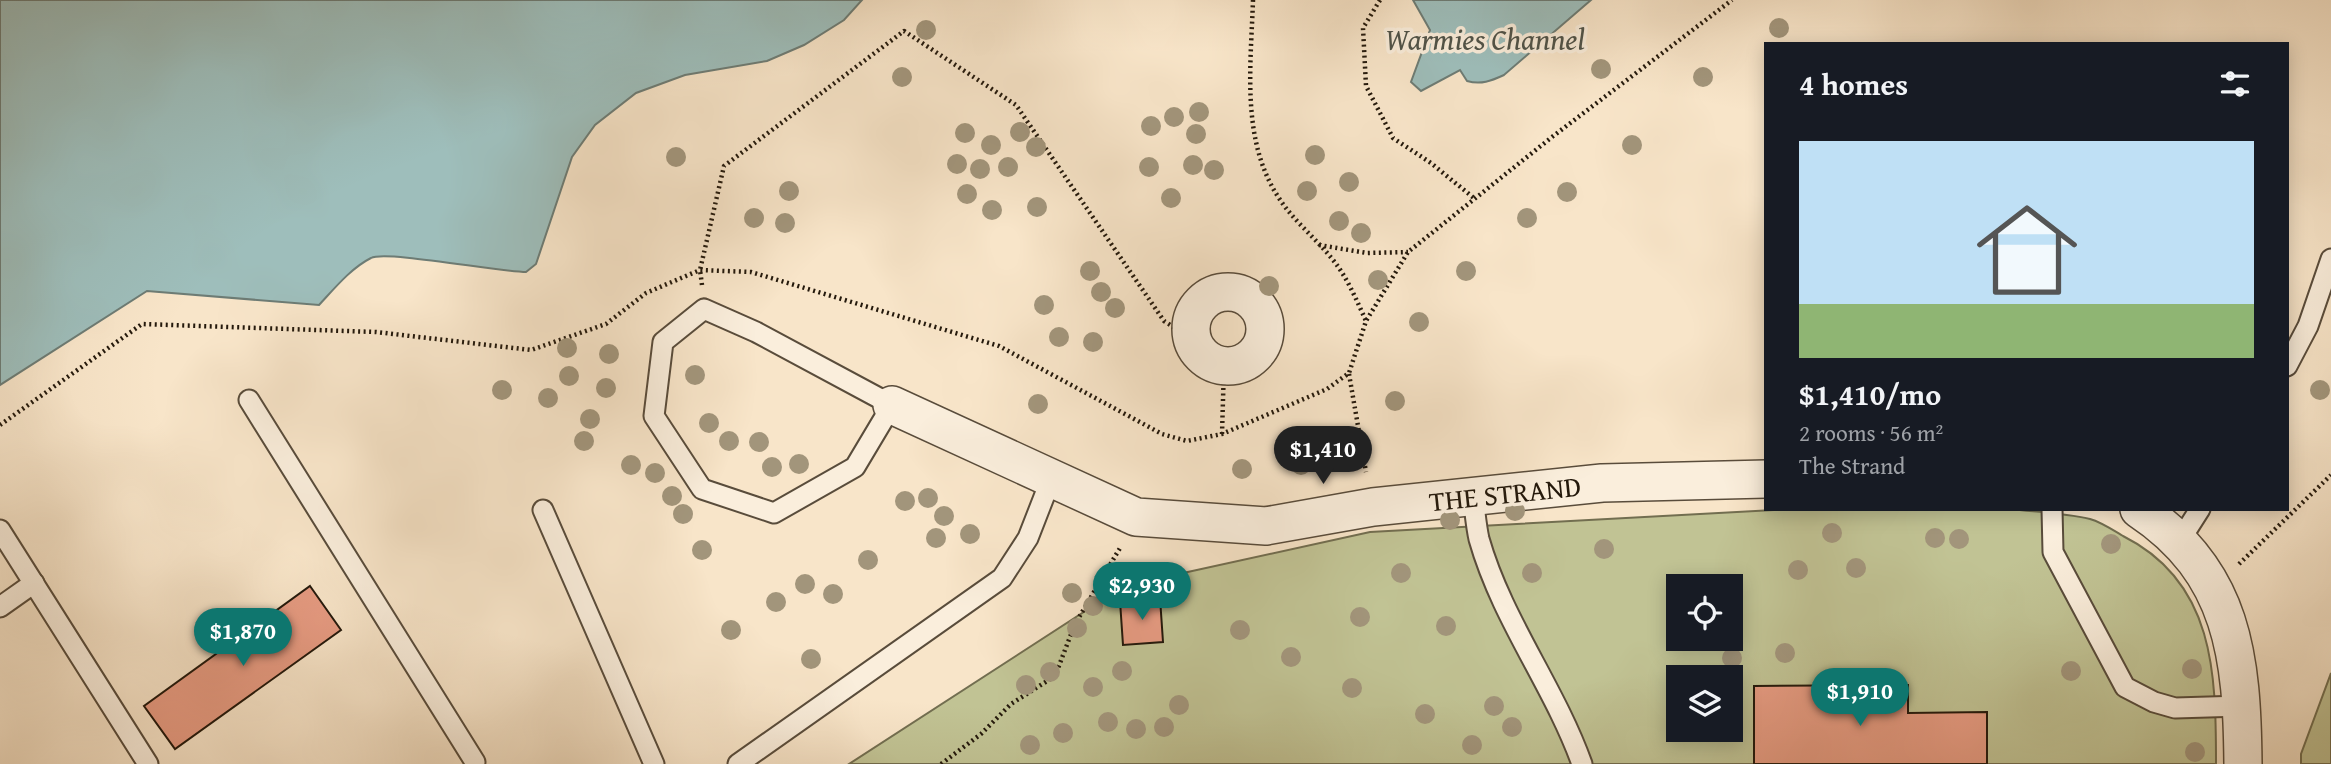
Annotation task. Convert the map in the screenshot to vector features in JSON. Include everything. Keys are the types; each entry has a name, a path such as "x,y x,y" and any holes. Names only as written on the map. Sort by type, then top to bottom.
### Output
{"street":[{"path":"1236,293 1256,305 1262,314 1263,339 1258,350 1237,365 1224,366 1202,355 1194,345 1191,332 1196,309 1213,295 1236,293"},
{"name":"THE STRAND","path":"892,405 1136,517 1266,526 1373,507 1602,483 1764,479"},
{"path":"2141,511 2196,560 2213,587 2231,634 2242,706 2244,764"}],"lane":[{"path":"2289,362 2308,326 2331,259"},
{"path":"704,309 756,332 892,405 855,467 774,513 702,489 654,415 663,342 704,309"},
{"path":"249,400 475,763"},
{"path":"738,764 1002,578 1028,538 1051,479"},
{"path":"1473,497 1478,537 1496,589 1537,673 1567,726 1582,764"},
{"path":"543,510 654,764"},
{"path":"2052,511 2053,552 2125,687 2154,702 2175,708 2242,706"},
{"path":"2179,542 2199,511"},
{"path":"0,530 148,764"},
{"path":"0,607 34,583"}],"path":[{"path":"1253,0 1250,89 1258,151 1276,193 1303,230 1334,260 1366,321"},
{"path":"1380,0 1363,28 1366,86 1393,138 1431,163 1475,199"},
{"path":"1373,507 1350,391 1349,373 1366,321 1408,252 1732,0"},
{"path":"700,270 724,166 904,31 1016,105 1164,321 1175,328 1191,332"},
{"path":"1318,245 1367,253 1408,252"},
{"path":"0,425 142,324 376,332 531,350 606,324 646,293 700,270 751,272 999,346 1162,435 1187,441 1222,434 1327,389 1349,373"},
{"path":"1222,434 1224,366"},
{"path":"2213,587 2331,475"},
{"path":"941,764 981,734 1011,704 1055,676 1075,624 1109,570 1136,517"}],"green space":[{"path":"1764,511 2030,511 2080,517 2094,520 2153,555 2176,578 2193,605 2211,664 2216,764 849,764 1124,586 1370,532"},
{"path":"2331,673 2331,764 2301,764 2301,754"}],"water":[{"path":"0,0 862,0 844,20 804,45 767,61 685,75 636,93 595,125 572,157 536,264 526,272 381,256 371,258 357,267 319,305 147,291 0,385"},
{"name":"Warmies Channel","path":"1413,0 1591,0 1504,75 1477,83 1467,81 1460,70 1421,91 1411,82 1430,30"}],"building":[{"path":"310,586 341,630 175,749 144,706"},
{"path":"1160,598 1163,642 1123,645 1120,601"},
{"path":"1908,685 1908,713 1987,712 1987,764 1754,764 1754,686"}]}
